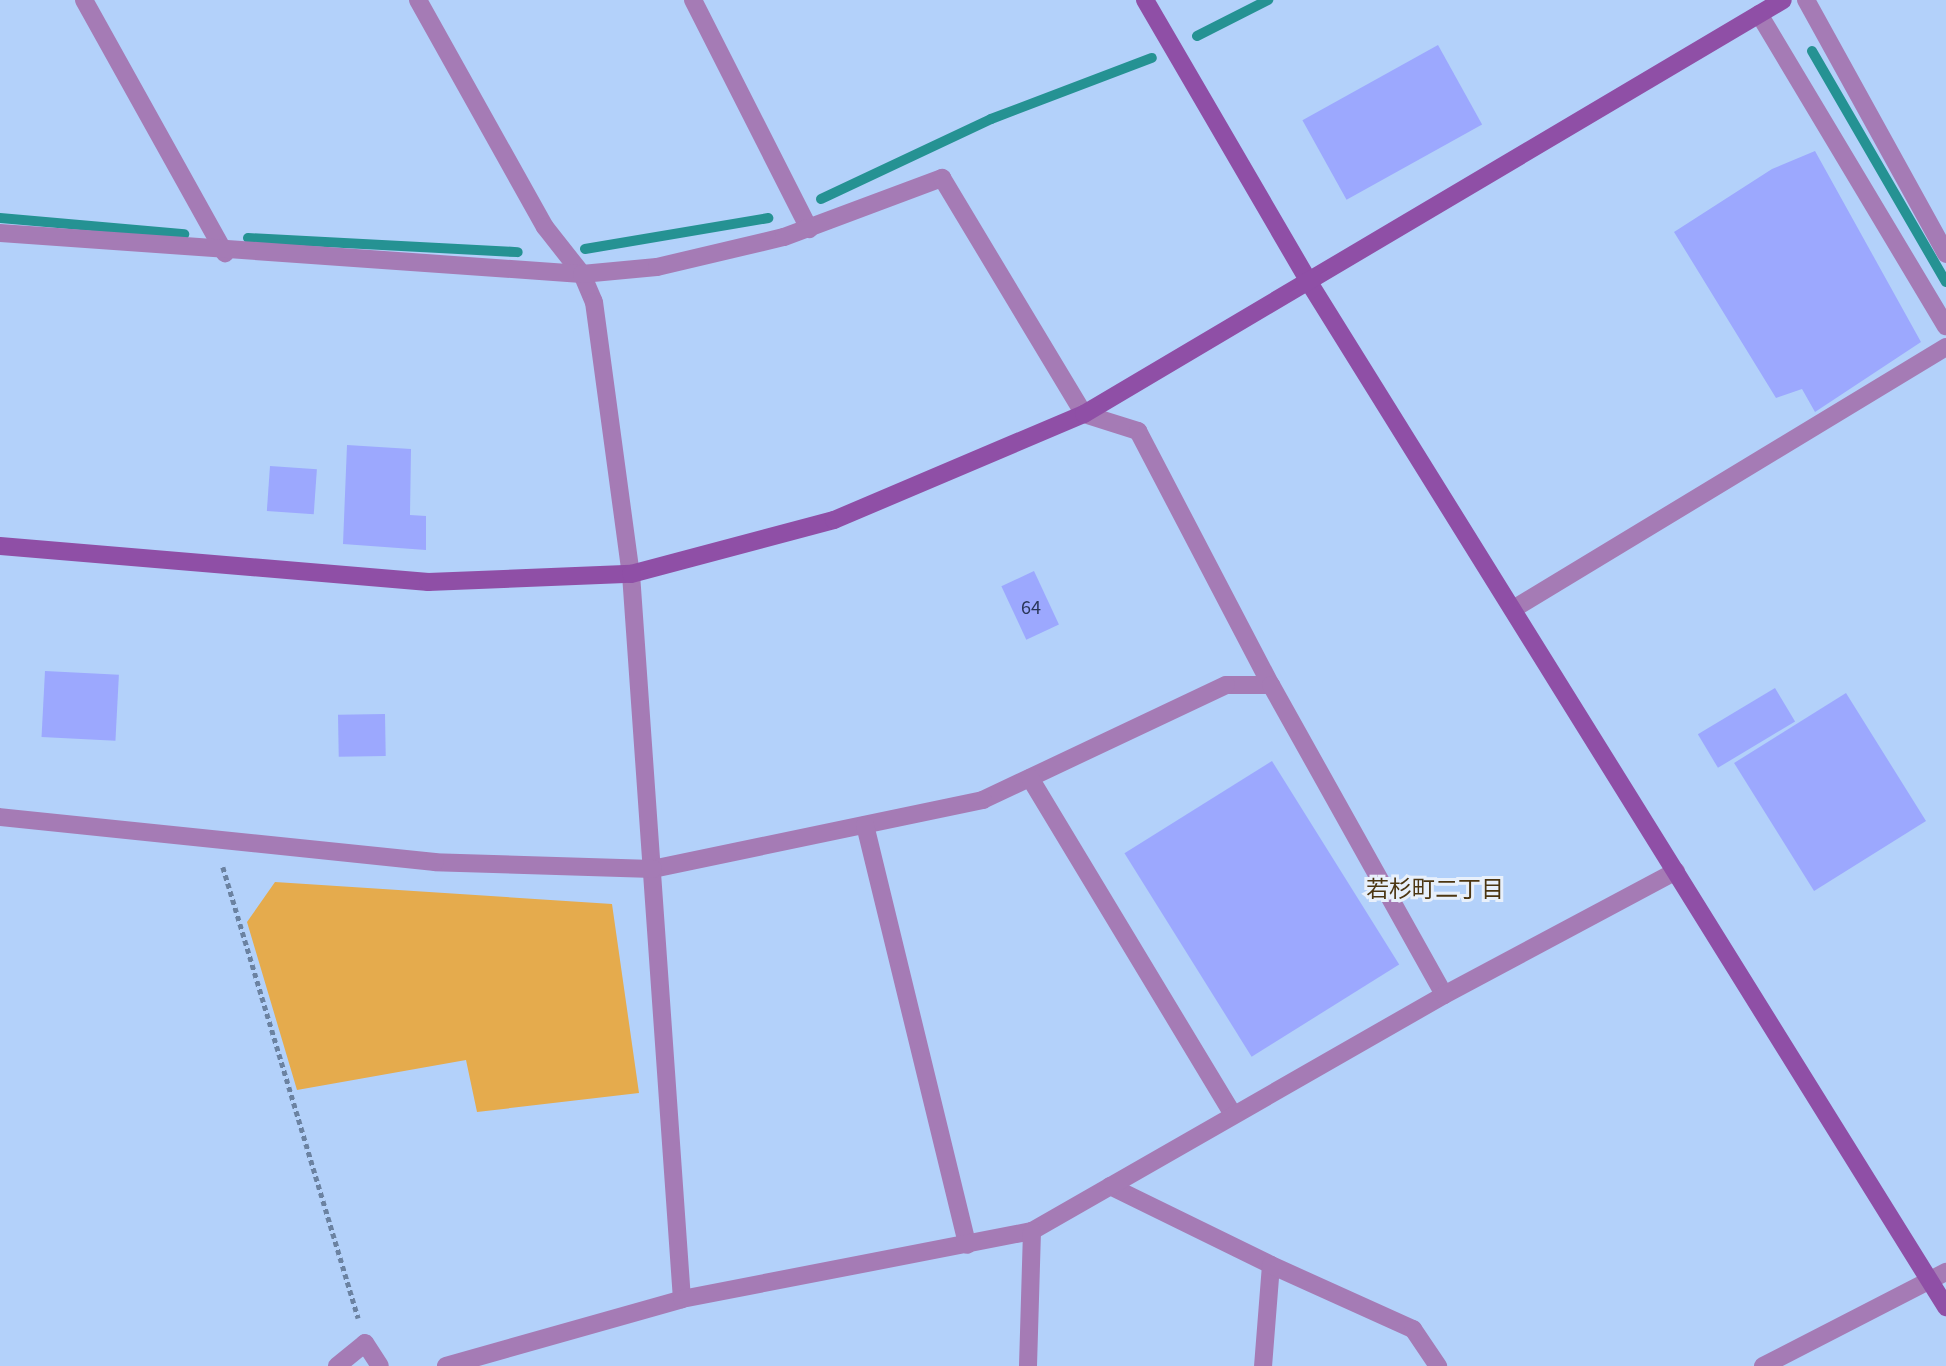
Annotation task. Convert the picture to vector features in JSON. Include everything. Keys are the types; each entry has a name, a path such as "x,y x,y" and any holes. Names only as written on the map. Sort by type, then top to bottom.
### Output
{"street":[{"path":"84,0 225,253"},
{"path":"418,0 545,227 582,274 594,302 631,573 682,1299"},
{"path":"693,0 809,229"},
{"path":"1145,0 1310,284 1515,608 1946,1307"},
{"path":"0,546 428,582 631,573 834,520 1084,414 1310,284 1783,0"},
{"path":"1806,0 1946,254"},
{"path":"1759,14 1946,326"},
{"path":"0,233 225,253 582,274 657,267 809,229 942,178 1084,414 1138,431 1271,685 1444,995"},
{"path":"1515,608 1946,347"},
{"path":"0,817 435,862 653,869 983,800 1226,685 1271,685"},
{"path":"1030,778 1233,1115"},
{"path":"865,825 967,1245"},
{"path":"446,1366 682,1299 1032,1231 1444,995 1676,871"},
{"path":"1110,1186 1270,1265 1413,1329 1438,1366"},
{"path":"1028,1366 1032,1231"},
{"path":"1263,1366 1270,1265"},
{"path":"1763,1366 1946,1272"},
{"path":"337,1366 365,1343 380,1366"}],"path":[{"path":"215,840 365,1343"}],"shaded area":[{"path":"275,882 612,904 639,1093 477,1112 466,1060 297,1090 247,922"}],"building":[{"path":"1438,45 1482,125 1347,200 1302,120"},
{"path":"1815,151 1921,342 1815,412 1802,389 1776,398 1674,232 1772,169"},
{"path":"347,445 411,449 410,515 426,516 426,550 343,544"},
{"path":"270,466 317,469 314,514 267,511"},
{"path":"1034,571 1059,624 1026,640 1001,586"},
{"path":"45,671 119,675 115,741 42,737"},
{"path":"1775,688 1795,721 1718,768 1698,734"},
{"path":"1846,693 1926,821 1814,891 1734,763"},
{"path":"385,714 386,756 339,757 338,715"},
{"path":"1272,761 1399,965 1252,1057 1124,853"}],"waterway":[{"path":"1197,36 1268,0"},
{"path":"1812,51 1946,282"},
{"path":"821,199 991,119 1152,58"},
{"path":"0,218 184,234"},
{"path":"585,249 768,218"},
{"path":"248,238 518,252"}],"district":[{"name":"若杉町二丁目","path":"1435,887"}]}
